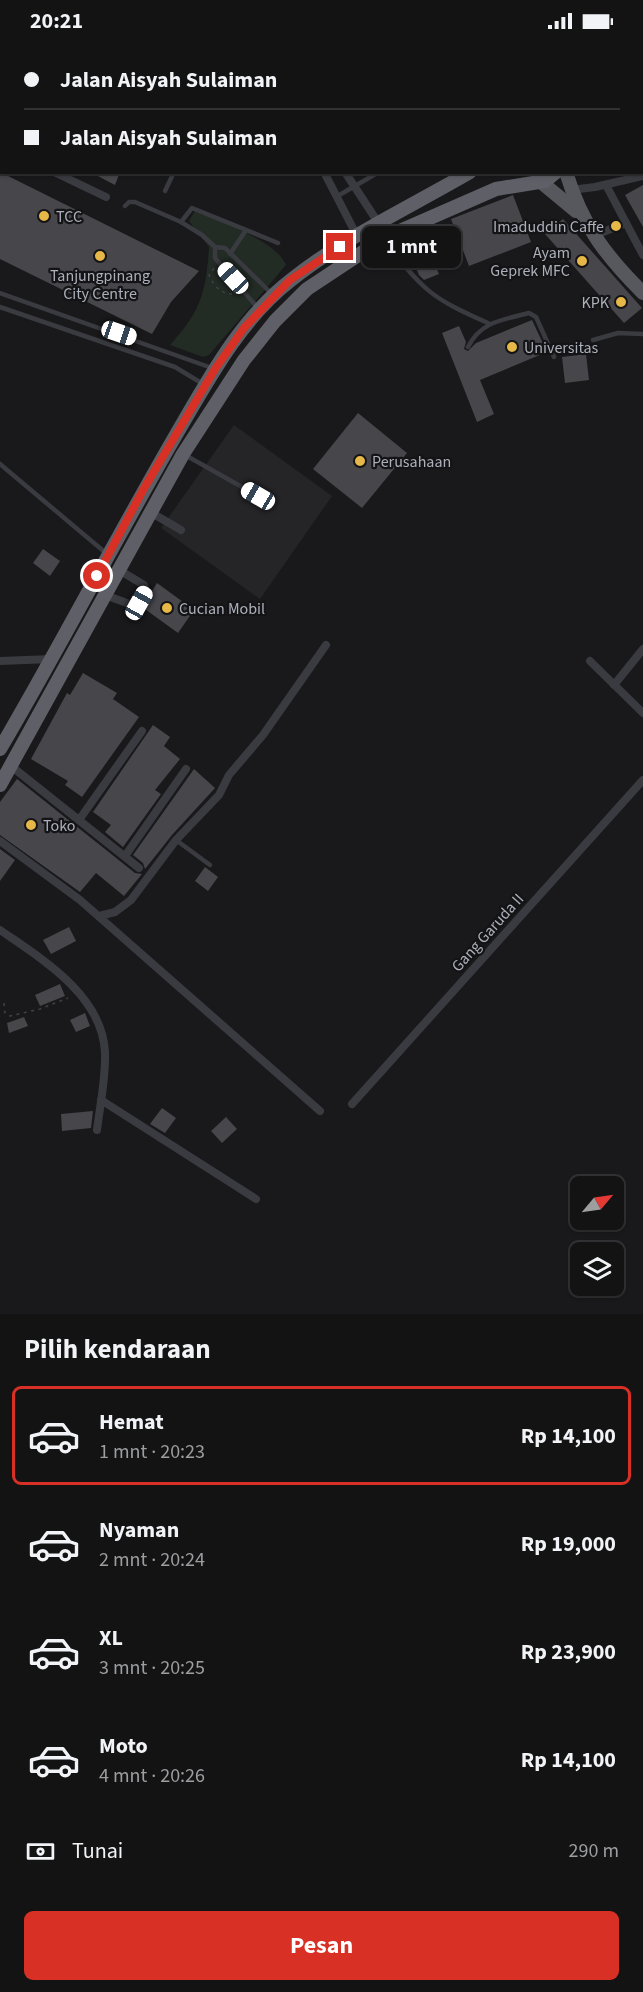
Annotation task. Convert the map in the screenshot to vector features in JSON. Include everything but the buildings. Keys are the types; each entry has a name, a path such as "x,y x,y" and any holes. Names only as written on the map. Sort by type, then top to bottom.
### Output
{"highway":[{"path":"0,785 176,466 238,368 275,321 315,283 381,231 467,174"},
{"path":"522,174 538,182"},
{"path":"0,749 162,459 215,369 273,296 290,280 357,236 381,231 496,189 538,182 552,174"},
{"path":"162,459 176,466"}],"main road":[{"path":"567,174 583,219 593,236 640,284"},
{"path":"538,182 562,198 583,219"}],"street":[{"path":"58,174 106,197"},
{"path":"325,174 357,236"},
{"path":"346,174 381,231"},
{"path":"571,190 643,176"},
{"path":"606,185 643,255"},
{"path":"593,236 626,223"},
{"path":"150,512 181,530"},
{"path":"105,595 135,606 146,590 144,585 119,570"},
{"path":"99,916 111,914 126,905 176,840 219,795 229,775 263,735 326,645"},
{"path":"614,685 643,649"},
{"path":"0,661 52,659"},
{"path":"590,661 643,713"},
{"path":"79,820 142,731"},
{"path":"11,766 139,868"},
{"path":"125,856 186,769"},
{"name":"Gang Garuda II","path":"352,1104 643,780"},
{"path":"0,841 99,916 320,1111"},
{"path":"0,930 51,967 77,993 96,1019 104,1042 105,1065 97,1130"},
{"path":"100,1100 256,1199"}],"lane":[{"path":"165,191 173,174"},
{"path":"336,196 376,174"},
{"path":"125,206 133,202 181,222 202,235 215,247 225,248 273,296"},
{"path":"181,222 192,208 278,243"},
{"path":"230,254 246,230"},
{"path":"381,231 425,290 444,303 488,323"},
{"path":"215,247 215,258 260,310"},
{"path":"0,293 215,369"},
{"path":"0,307 175,367 205,386"},
{"path":"468,346 473,337 488,323 529,313 534,315 554,357"},
{"path":"57,326 62,314"},
{"path":"593,340 618,333 643,334"},
{"path":"183,454 258,496"},
{"path":"0,464 109,556"},
{"path":"176,840 210,866"}],"path":[{"path":"219,263 209,275 219,291 230,295 246,292"},
{"path":"4,1003 5,1013 10,1016 49,1006 77,993"}],"shaded area":[{"path":"195,211 259,240 280,256 286,265 209,355 203,357 170,345 189,322 204,289 209,247 189,221"},
{"path":"234,425 332,496 260,599 161,528"}],"place":[{"name":"TCC","path":"44,216"},
{"name":"Imaduddin Caffe","path":"616,226"},
{"name":"Tanjungpinang City Centre","path":"100,256"},
{"name":"Ayam Geprek MFC","path":"582,261"},
{"name":"KPK","path":"621,302"},
{"name":"Universitas","path":"512,347"},
{"name":"Perusahaan","path":"360,461"},
{"name":"Cucian Mobil","path":"167,608"},
{"name":"Toko","path":"31,825"}],"route":[{"path":"97,576 143,490 215,369 244,328 290,280 340,247"}]}
